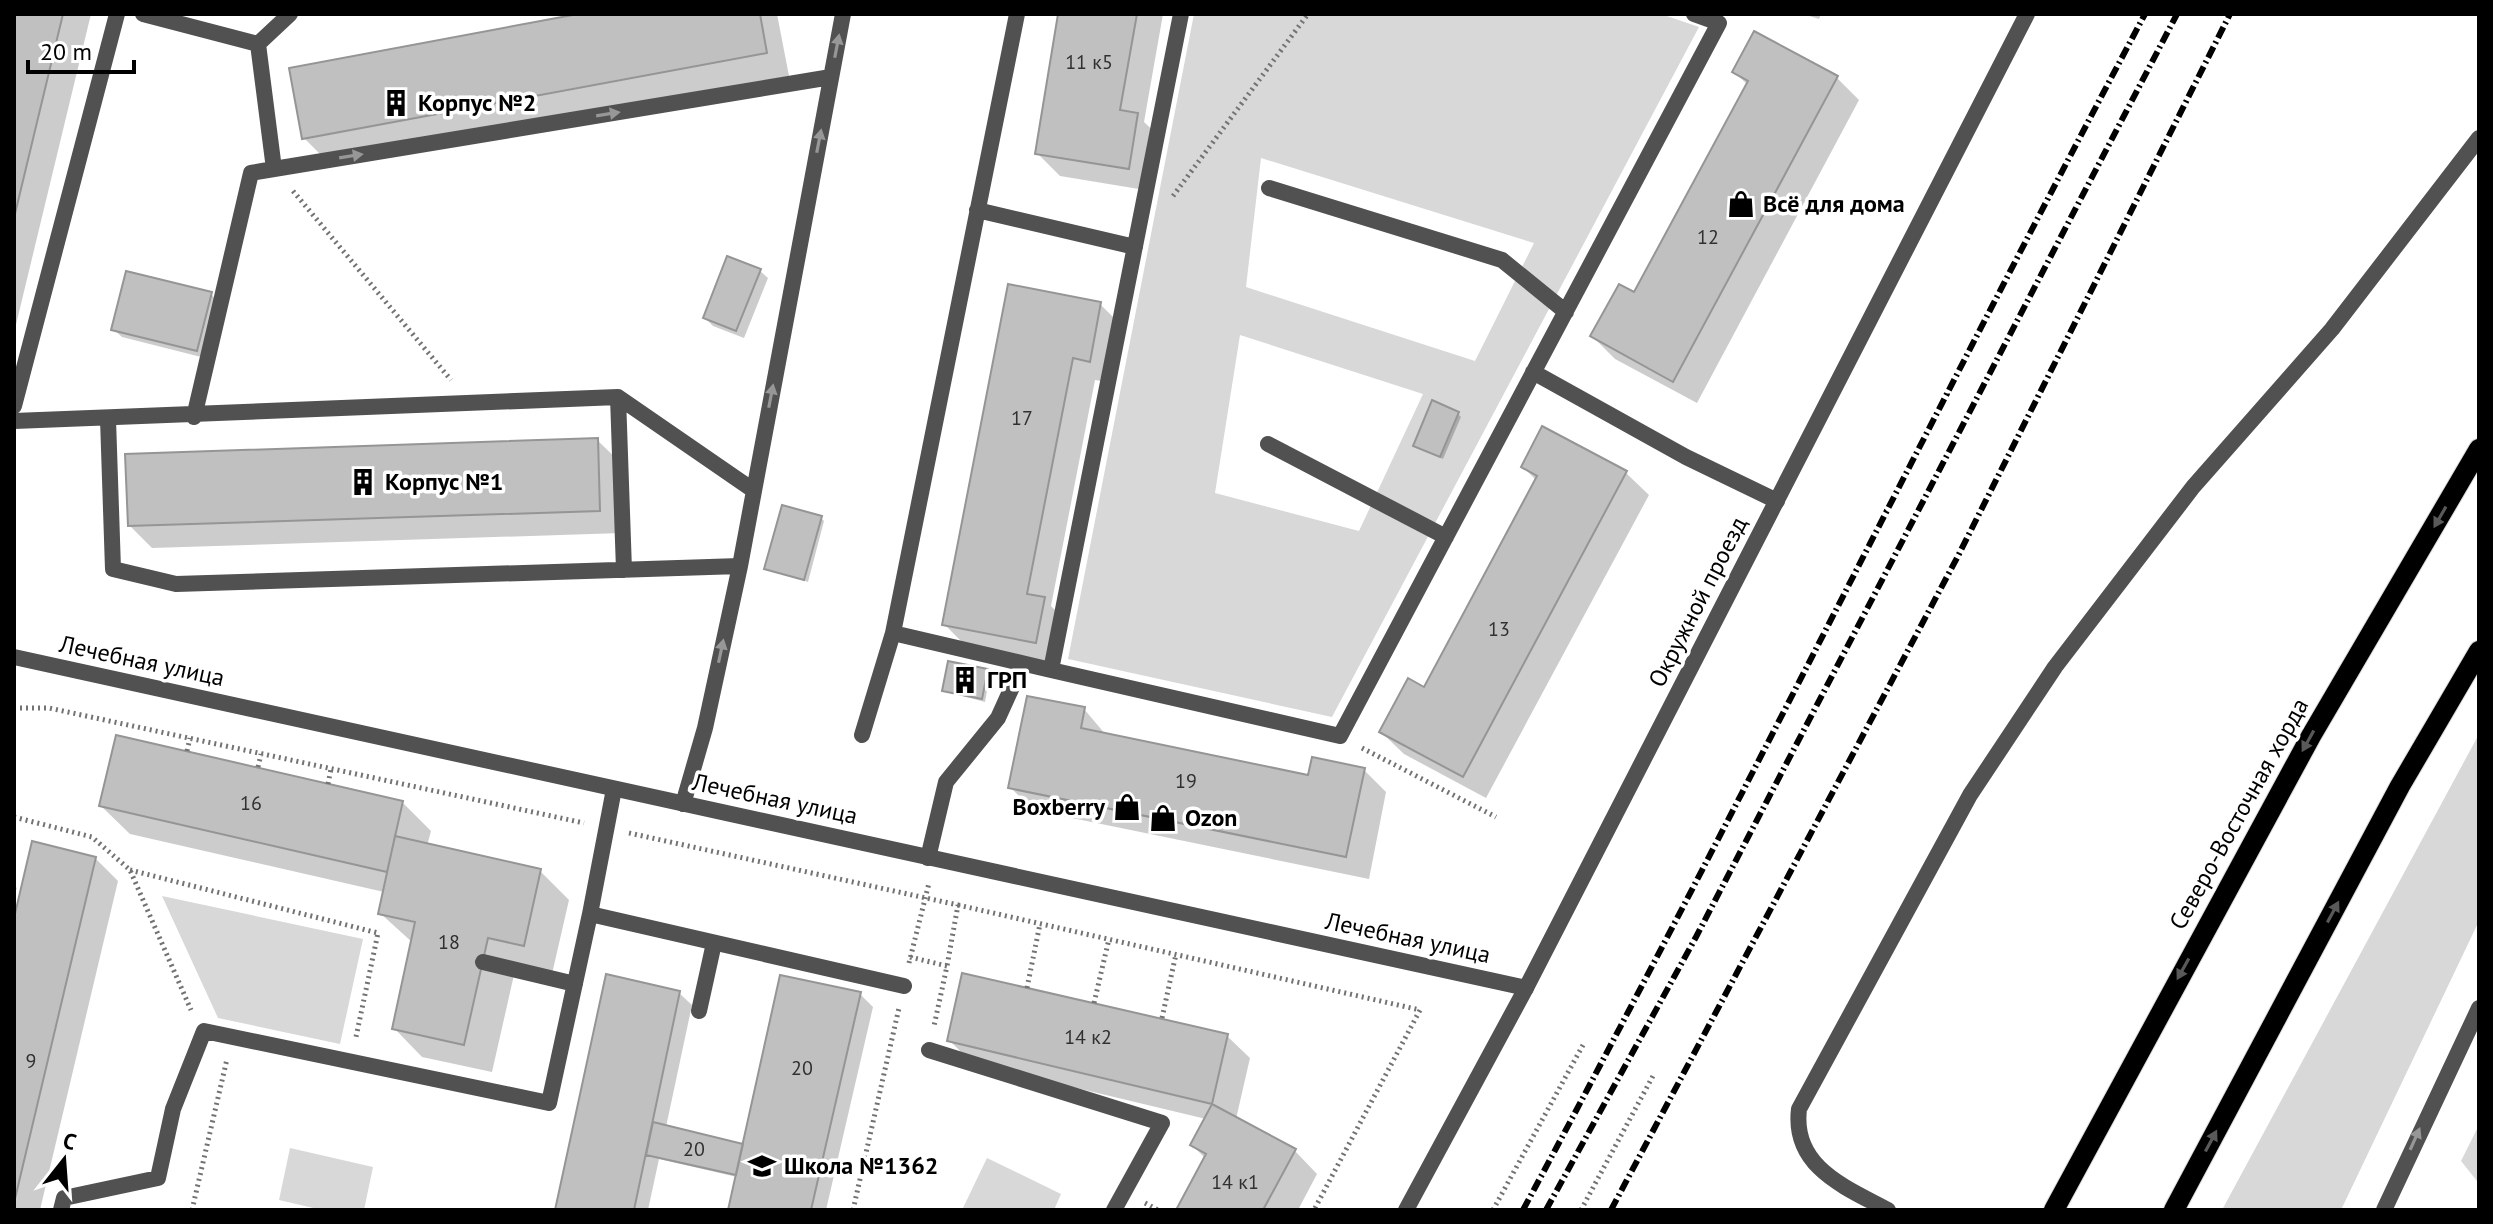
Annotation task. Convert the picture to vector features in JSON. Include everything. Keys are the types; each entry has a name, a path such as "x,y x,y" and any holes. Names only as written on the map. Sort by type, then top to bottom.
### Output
{"main road":[{"name":"Северо-Восточная хорда","path":"2054,1210 2311,736 2479,449"},
{"path":"2174,1210 2400,786 2479,651"}],"street":[{"path":"14,406 117,14"},
{"path":"143,14 258,44"},
{"path":"258,44 290,14"},
{"path":"683,804 705,728 740,566 843,14"},
{"path":"862,735 893,633 1017,14"},
{"path":"1051,670 1181,14"},
{"path":"893,633 1340,736 1719,23 1694,14"},
{"name":"Окружной проезд","path":"1406,1210 1526,988 2027,14"},
{"path":"258,44 274,169"},
{"path":"194,417 251,173 831,77"},
{"path":"1888,1210 1834,1181 1806,1152 1796,1132 1799,1109 1970,795 2055,667 2193,487 2332,329 2479,138"},
{"path":"1269,188 1502,260 1566,312"},
{"path":"977,210 1135,247"},
{"path":"1533,372 1686,457 1777,501"},
{"path":"14,421 194,417 618,397 753,490"},
{"path":"618,397 624,570"},
{"path":"108,419 113,569 176,584 740,566"},
{"path":"1268,444 1446,537"},
{"name":"Лечебная улица","path":"14,657 1526,988"},
{"path":"932,858 946,782 998,718 1022,665"},
{"path":"61,1210 64,1198 158,1178 173,1109 204,1031 549,1103 614,789"},
{"path":"590,914 904,986"},
{"path":"699,1011 714,943"},
{"path":"483,962 575,984"},
{"path":"2384,1210 2479,1008"},
{"path":"929,1050 1162,1123 1114,1210"}],"path":[{"path":"1163,209 1308,14"},
{"path":"274,169 471,404"},
{"path":"14,708 49,708 190,738 925,897 1420,1010 1314,1210"},
{"path":"1340,736 1496,817"},
{"path":"187,751 190,738"},
{"path":"258,767 261,754"},
{"path":"328,784 331,769"},
{"path":"14,817 92,837 130,870 184,999 204,1031"},
{"path":"932,858 911,955 947,966"},
{"path":"130,870 378,933 350,1061"},
{"path":"929,1050 958,905"},
{"path":"1027,988 1040,924"},
{"path":"1094,1003 1109,939"},
{"path":"1162,1018 1176,954"},
{"path":"853,1210 904,986"},
{"path":"192,1210 232,1036"},
{"path":"1493,1210 1583,1045"},
{"path":"1581,1210 1654,1074"}],"shaded area":[{"path":"1194,14 1661,14 1699,27 1332,717 1068,659","holes":["1261,158 1534,243 1475,361 1246,287","1240,335 1423,394 1359,531 1215,493","1432,401 1458,412 1440,457 1413,445"]},
{"path":"2479,734 2479,921 2341,1210 2222,1210"},
{"path":"162,896 363,939 340,1044 218,1018"},
{"path":"2479,1125 2479,1180 2477,1181 2461,1161"},
{"path":"290,1148 373,1167 364,1210 322,1210 279,1200"},
{"path":"987,1158 1061,1194 1054,1210 962,1210"}],"building":[{"path":"14,14 63,14 14,218"},
{"name":"Корпус №2","path":"578,14 760,14 767,53 302,139 289,68"},
{"path":"1058,14 1137,14 1120,110 1138,113 1129,169 1035,154"},
{"path":"1754,31 1838,76 1673,382 1590,336 1619,284 1634,292 1748,81 1732,72"},
{"path":"727,256 761,269 736,331 703,318"},
{"path":"126,271 212,292 197,351 111,330"},
{"path":"1008,284 1101,302 1090,362 1073,358 1027,594 1045,597 1036,643 942,625"},
{"path":"1432,400 1459,412 1440,457 1413,446"},
{"path":"1542,426 1627,471 1463,777 1379,732 1408,678 1424,687 1537,476 1521,467"},
{"name":"Корпус №1","path":"598,438 600,511 128,526 125,454"},
{"path":"782,505 822,516 804,580 764,569"},
{"name":"ГРП","path":"948,661 988,669 982,699 942,691"},
{"path":"1027,696 1085,707 1081,728 1308,775 1312,757 1365,768 1346,857 1008,788"},
{"path":"116,735 403,801 387,872 99,806"},
{"path":"395,836 541,869 524,946 488,938 464,1045 392,1029 415,922 378,914"},
{"path":"32,841 96,857 14,1203 14,918"},
{"path":"962,973 1228,1034 1212,1104 947,1041"},
{"path":"606,974 680,991 634,1210 555,1210"},
{"path":"780,975 861,992 811,1210 728,1210"},
{"path":"1212,1104 1296,1149 1263,1210 1176,1210 1206,1154 1190,1145"},
{"path":"653,1122 743,1144 736,1175 646,1155"}],"railway":[{"path":"1523,1210 2145,14"},
{"path":"1546,1210 1696,937 2177,14"},
{"path":"1611,1210 1958,556 2230,14"}],"place":[{"name":"Корпус №2","path":"396,103"},
{"name":"Всё для дома","path":"1741,204"},
{"name":"Корпус №1","path":"363,482"},
{"name":"ГРП","path":"965,680"},
{"name":"Boxberry","path":"1127,807"},
{"name":"Ozon","path":"1163,818"},
{"name":"Школа №1362","path":"762,1166"}]}
